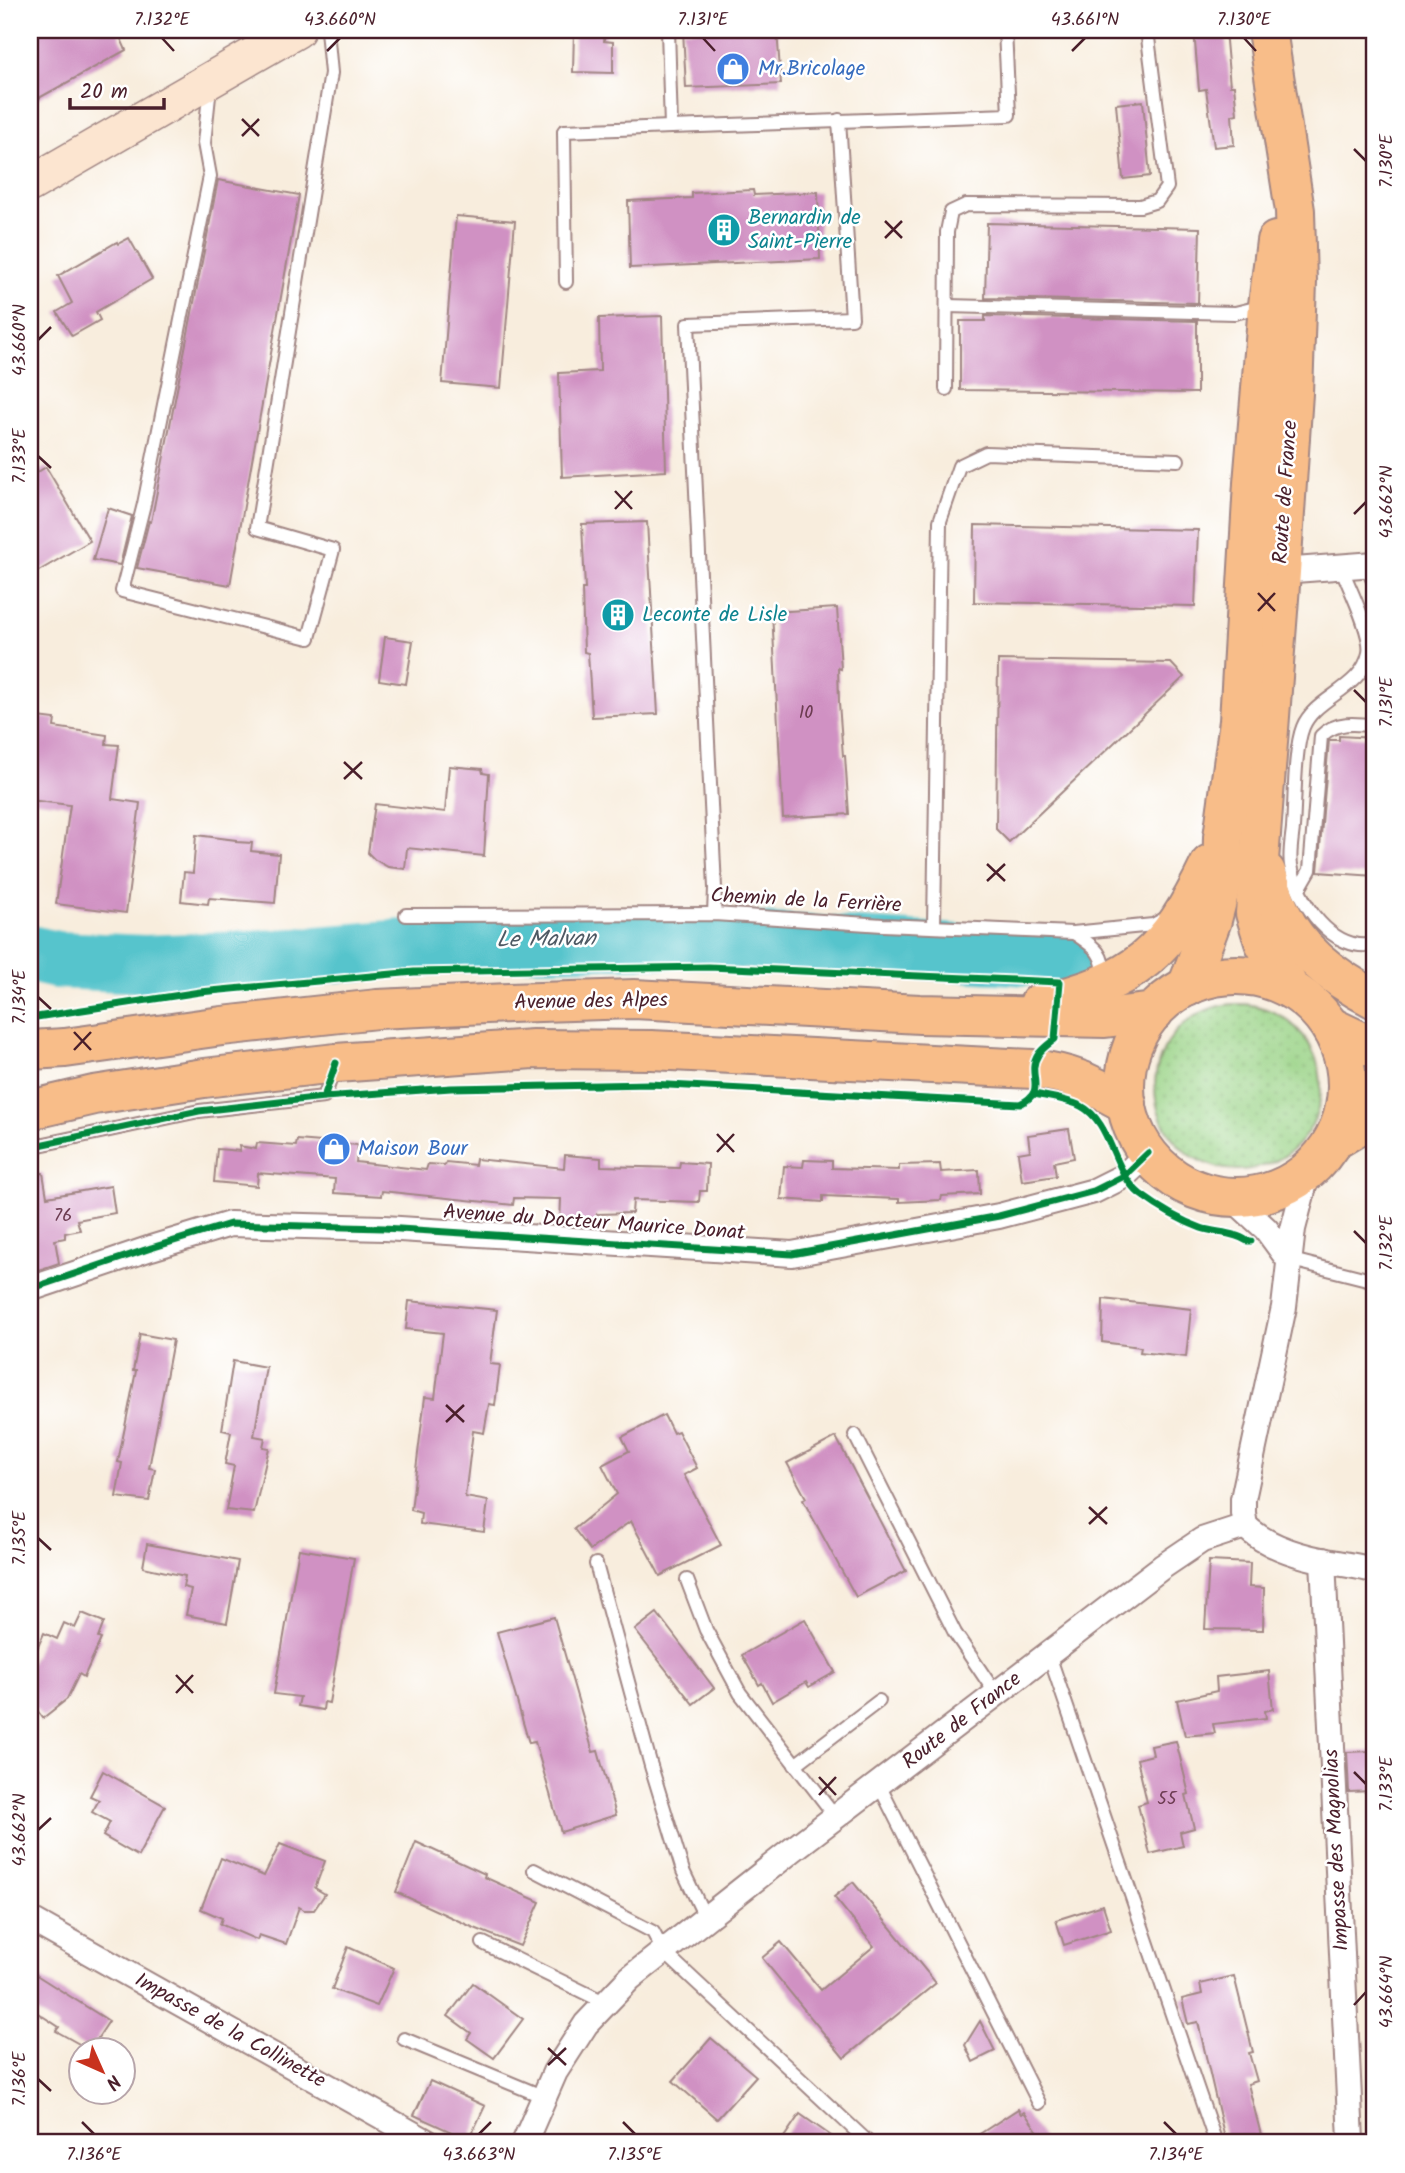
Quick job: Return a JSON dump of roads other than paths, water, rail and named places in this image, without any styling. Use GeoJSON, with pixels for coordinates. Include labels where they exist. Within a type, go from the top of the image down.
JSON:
{"type":"FeatureCollection","features":[{"type":"Feature","properties":{"kind":"main road"},"geometry":{"type":"LineString","coordinates":[[30,184],[297,30]]}},
{"type":"Feature","properties":{"kind":"main road","name":"Route de France"},"geometry":{"type":"LineString","coordinates":[[1267,30],[1295,211],[1283,294],[1264,572],[1255,913],[1264,942],[1290,989]]}},
{"type":"Feature","properties":{"kind":"main road","name":"Route de France"},"geometry":{"type":"LineString","coordinates":[[1187,986],[1202,950],[1222,882],[1223,836],[1264,572]]}},
{"type":"Feature","properties":{"kind":"main road"},"geometry":{"type":"LineString","coordinates":[[989,1015],[1080,995],[1124,975],[1149,958],[1182,918],[1195,897],[1223,836]]}},
{"type":"Feature","properties":{"kind":"main road"},"geometry":{"type":"LineString","coordinates":[[1258,854],[1282,915],[1304,947],[1352,987],[1375,999]]}},
{"type":"Feature","properties":{"kind":"main road"},"geometry":{"type":"LineString","coordinates":[[1228,975],[1250,976],[1271,980],[1290,989],[1313,1006],[1331,1027],[1340,1045],[1345,1064],[1346,1104],[1332,1141],[1322,1157],[1308,1171],[1285,1186],[1259,1195],[1213,1195],[1180,1182],[1148,1153],[1131,1123],[1125,1084],[1130,1055],[1142,1028],[1169,998],[1187,986],[1207,979],[1228,975]]}},
{"type":"Feature","properties":{"kind":"main road","name":"Avenue des Alpes"},"geometry":{"type":"LineString","coordinates":[[42,1046],[351,1012],[634,999],[920,1014],[1105,1018],[1154,1012]]}},
{"type":"Feature","properties":{"kind":"main road"},"geometry":{"type":"LineString","coordinates":[[1331,1027],[1375,1048]]}},
{"type":"Feature","properties":{"kind":"main road"},"geometry":{"type":"LineString","coordinates":[[30,1110],[94,1095],[204,1078],[336,1063],[546,1049],[651,1050],[974,1065],[1059,1073],[1085,1080],[1127,1104]]}},
{"type":"Feature","properties":{"kind":"main road"},"geometry":{"type":"LineString","coordinates":[[1332,1141],[1375,1116]]}},
{"type":"Feature","properties":{"kind":"street"},"geometry":{"type":"LineString","coordinates":[[1264,572],[1341,567],[1372,571]]}},
{"type":"Feature","properties":{"kind":"street","name":"Avenue du Docteur Maurice Donat"},"geometry":{"type":"LineString","coordinates":[[30,1289],[230,1224],[425,1230],[792,1254],[999,1216],[1094,1191],[1124,1176],[1148,1153]]}},
{"type":"Feature","properties":{"kind":"street"},"geometry":{"type":"LineString","coordinates":[[1308,1171],[1298,1205],[1288,1259],[1284,1307],[1243,1499],[1245,1526],[1256,1537],[1285,1549],[1375,1572]]}},
{"type":"Feature","properties":{"kind":"street"},"geometry":{"type":"LineString","coordinates":[[1231,1197],[1266,1228],[1288,1259]]}},
{"type":"Feature","properties":{"kind":"street","name":"Route de France"},"geometry":{"type":"LineString","coordinates":[[524,2143],[555,2072],[586,2025],[630,1978],[705,1917],[1183,1551],[1202,1540],[1245,1526]]}},
{"type":"Feature","properties":{"kind":"street","name":"Impasse des Magnolias"},"geometry":{"type":"LineString","coordinates":[[1323,1560],[1351,2140]]}},
{"type":"Feature","properties":{"kind":"street","name":"Impasse de la Collinette"},"geometry":{"type":"LineString","coordinates":[[30,1919],[429,2143]]}},
{"type":"Feature","properties":{"kind":"lane"},"geometry":{"type":"LineString","coordinates":[[211,80],[204,143],[210,176],[144,504],[122,591],[309,638],[333,550],[257,528],[331,73],[327,30]]}},
{"type":"Feature","properties":{"kind":"lane"},"geometry":{"type":"LineString","coordinates":[[668,30],[671,127]]}},
{"type":"Feature","properties":{"kind":"lane"},"geometry":{"type":"LineString","coordinates":[[566,282],[564,131],[1009,115],[1005,30]]}},
{"type":"Feature","properties":{"kind":"lane"},"geometry":{"type":"LineString","coordinates":[[946,389],[947,232],[951,212],[966,205],[1140,206],[1157,201],[1167,187],[1147,30]]}},
{"type":"Feature","properties":{"kind":"lane"},"geometry":{"type":"LineString","coordinates":[[714,914],[715,888],[688,324],[852,318],[839,120]]}},
{"type":"Feature","properties":{"kind":"lane"},"geometry":{"type":"LineString","coordinates":[[947,306],[1235,313],[1283,294]]}},
{"type":"Feature","properties":{"kind":"lane"},"geometry":{"type":"LineString","coordinates":[[934,927],[940,522],[959,467],[986,453],[1178,460]]}},
{"type":"Feature","properties":{"kind":"lane"},"geometry":{"type":"LineString","coordinates":[[1341,567],[1368,635],[1370,649],[1355,678],[1310,714],[1300,736],[1291,864],[1299,889],[1317,919],[1341,939],[1355,945],[1375,944]]}},
{"type":"Feature","properties":{"kind":"lane"},"geometry":{"type":"LineString","coordinates":[[1299,889],[1310,870],[1321,736],[1339,724],[1375,726]]}},
{"type":"Feature","properties":{"kind":"lane","name":"Chemin de la Ferrière"},"geometry":{"type":"LineString","coordinates":[[406,915],[714,914],[1073,933],[1153,925],[1195,897]]}},
{"type":"Feature","properties":{"kind":"lane"},"geometry":{"type":"LineString","coordinates":[[1073,933],[1098,952],[1103,960],[1103,979],[1099,987]]}},
{"type":"Feature","properties":{"kind":"lane"},"geometry":{"type":"LineString","coordinates":[[30,1147],[199,1111],[324,1097],[336,1063]]}},
{"type":"Feature","properties":{"kind":"lane"},"geometry":{"type":"LineString","coordinates":[[1288,1259],[1375,1281]]}},
{"type":"Feature","properties":{"kind":"lane"},"geometry":{"type":"LineString","coordinates":[[855,1435],[955,1633],[996,1694]]}},
{"type":"Feature","properties":{"kind":"lane"},"geometry":{"type":"LineString","coordinates":[[596,1564],[651,1766],[683,1871],[705,1917]]}},
{"type":"Feature","properties":{"kind":"lane"},"geometry":{"type":"LineString","coordinates":[[687,1580],[706,1630],[740,1693],[836,1817]]}},
{"type":"Feature","properties":{"kind":"lane"},"geometry":{"type":"LineString","coordinates":[[1049,1655],[1216,2143]]}},
{"type":"Feature","properties":{"kind":"lane"},"geometry":{"type":"LineString","coordinates":[[795,1765],[879,1701]]}},
{"type":"Feature","properties":{"kind":"lane"},"geometry":{"type":"LineString","coordinates":[[879,1785],[1039,2103]]}},
{"type":"Feature","properties":{"kind":"lane"},"geometry":{"type":"LineString","coordinates":[[534,1870],[653,1932],[663,1951],[869,2143]]}},
{"type":"Feature","properties":{"kind":"lane"},"geometry":{"type":"LineString","coordinates":[[483,1943],[607,2003]]}},
{"type":"Feature","properties":{"kind":"lane"},"geometry":{"type":"LineString","coordinates":[[404,2039],[544,2097]]}},
{"type":"Feature","properties":{"kind":"waterway","name":"Le Malvan"},"geometry":{"type":"LineString","coordinates":[[30,954],[57,960],[145,964],[281,958],[493,941],[727,939],[1063,959]]}},
{"type":"Feature","properties":{"kind":"place","name":"Mr.Bricolage"},"geometry":{"type":"Point","coordinates":[733,69]}},
{"type":"Feature","properties":{"kind":"place","name":"Bernardin de Saint-Pierre"},"geometry":{"type":"Point","coordinates":[724,230]}},
{"type":"Feature","properties":{"kind":"place","name":"Leconte de Lisle"},"geometry":{"type":"Point","coordinates":[618,615]}},
{"type":"Feature","properties":{"kind":"place","name":"Maison Bour"},"geometry":{"type":"Point","coordinates":[334,1149]}}]}
